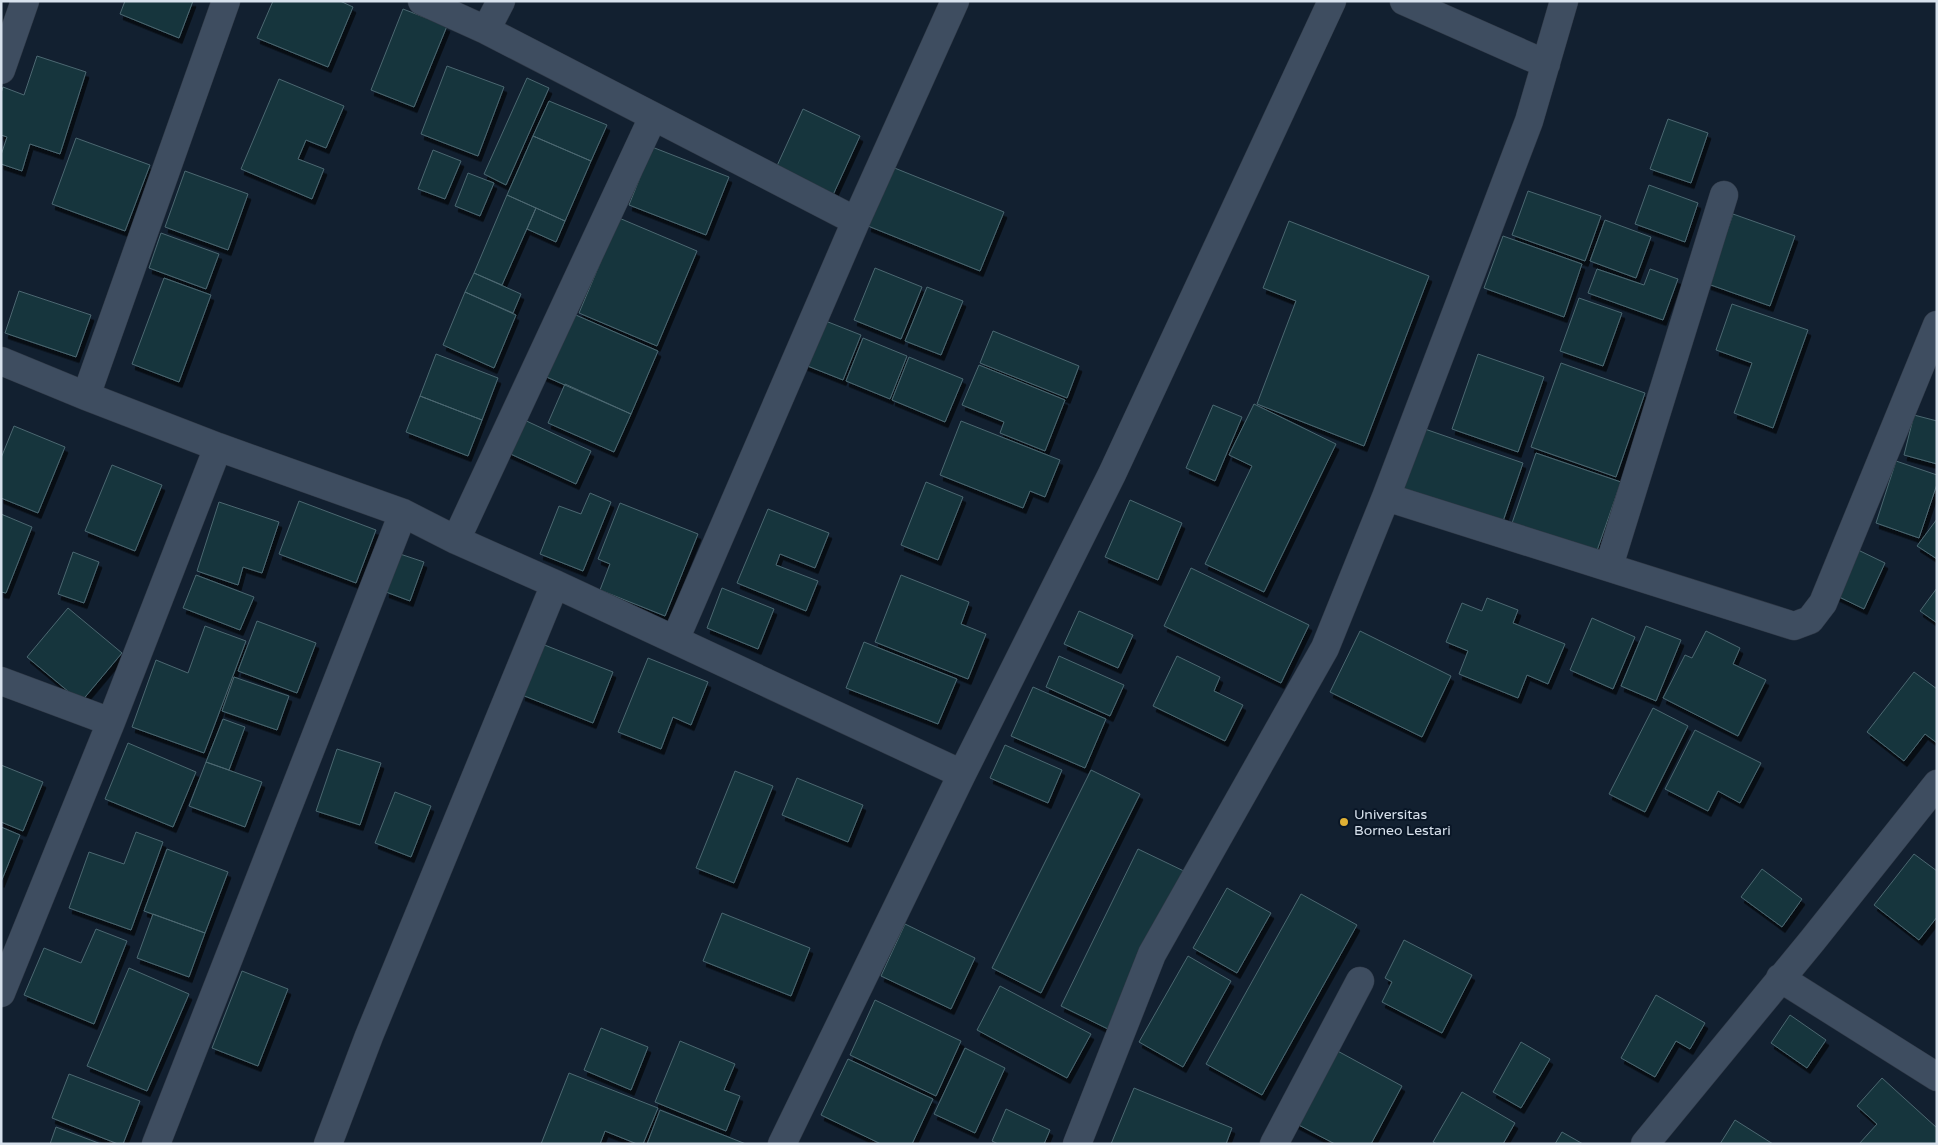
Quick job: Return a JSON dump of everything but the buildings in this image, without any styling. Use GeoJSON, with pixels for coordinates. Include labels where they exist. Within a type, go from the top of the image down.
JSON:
{"type":"FeatureCollection","features":[{"type":"Feature","properties":{"kind":"street"},"geometry":{"type":"LineString","coordinates":[[1,70],[25,1]]}},
{"type":"Feature","properties":{"kind":"street"},"geometry":{"type":"LineString","coordinates":[[86,396],[226,1]]}},
{"type":"Feature","properties":{"kind":"street"},"geometry":{"type":"LineString","coordinates":[[422,1],[486,30],[856,221]]}},
{"type":"Feature","properties":{"kind":"street"},"geometry":{"type":"LineString","coordinates":[[486,30],[501,1]]}},
{"type":"Feature","properties":{"kind":"street"},"geometry":{"type":"LineString","coordinates":[[675,640],[856,221],[954,1]]}},
{"type":"Feature","properties":{"kind":"street"},"geometry":{"type":"LineString","coordinates":[[782,1144],[962,774],[1112,474],[1332,1]]}},
{"type":"Feature","properties":{"kind":"street"},"geometry":{"type":"LineString","coordinates":[[1404,1],[1546,64]]}},
{"type":"Feature","properties":{"kind":"street"},"geometry":{"type":"LineString","coordinates":[[1077,1144],[1152,954],[1325,648],[1386,497],[1529,121],[1564,1]]}},
{"type":"Feature","properties":{"kind":"street"},"geometry":{"type":"LineString","coordinates":[[456,540],[654,116]]}},
{"type":"Feature","properties":{"kind":"street"},"geometry":{"type":"LineString","coordinates":[[1608,566],[1724,194]]}},
{"type":"Feature","properties":{"kind":"street"},"geometry":{"type":"LineString","coordinates":[[1386,497],[1794,626],[1810,620],[1823,603],[1937,325]]}},
{"type":"Feature","properties":{"kind":"street"},"geometry":{"type":"LineString","coordinates":[[1,361],[218,447],[403,513],[456,540],[555,584],[962,774]]}},
{"type":"Feature","properties":{"kind":"street"},"geometry":{"type":"LineString","coordinates":[[1,993],[111,722],[218,447]]}},
{"type":"Feature","properties":{"kind":"street"},"geometry":{"type":"LineString","coordinates":[[156,1144],[403,513]]}},
{"type":"Feature","properties":{"kind":"street"},"geometry":{"type":"LineString","coordinates":[[328,1144],[369,1036],[555,584]]}},
{"type":"Feature","properties":{"kind":"street"},"geometry":{"type":"LineString","coordinates":[[1,681],[111,722]]}},
{"type":"Feature","properties":{"kind":"street"},"geometry":{"type":"LineString","coordinates":[[1645,1144],[1937,784]]}},
{"type":"Feature","properties":{"kind":"street"},"geometry":{"type":"LineString","coordinates":[[1780,978],[1937,1077]]}},
{"type":"Feature","properties":{"kind":"street"},"geometry":{"type":"LineString","coordinates":[[1274,1144],[1360,981]]}},
{"type":"Feature","properties":{"kind":"place","name":"Universitas Borneo Lestari"},"geometry":{"type":"Point","coordinates":[1344,822]}}]}
